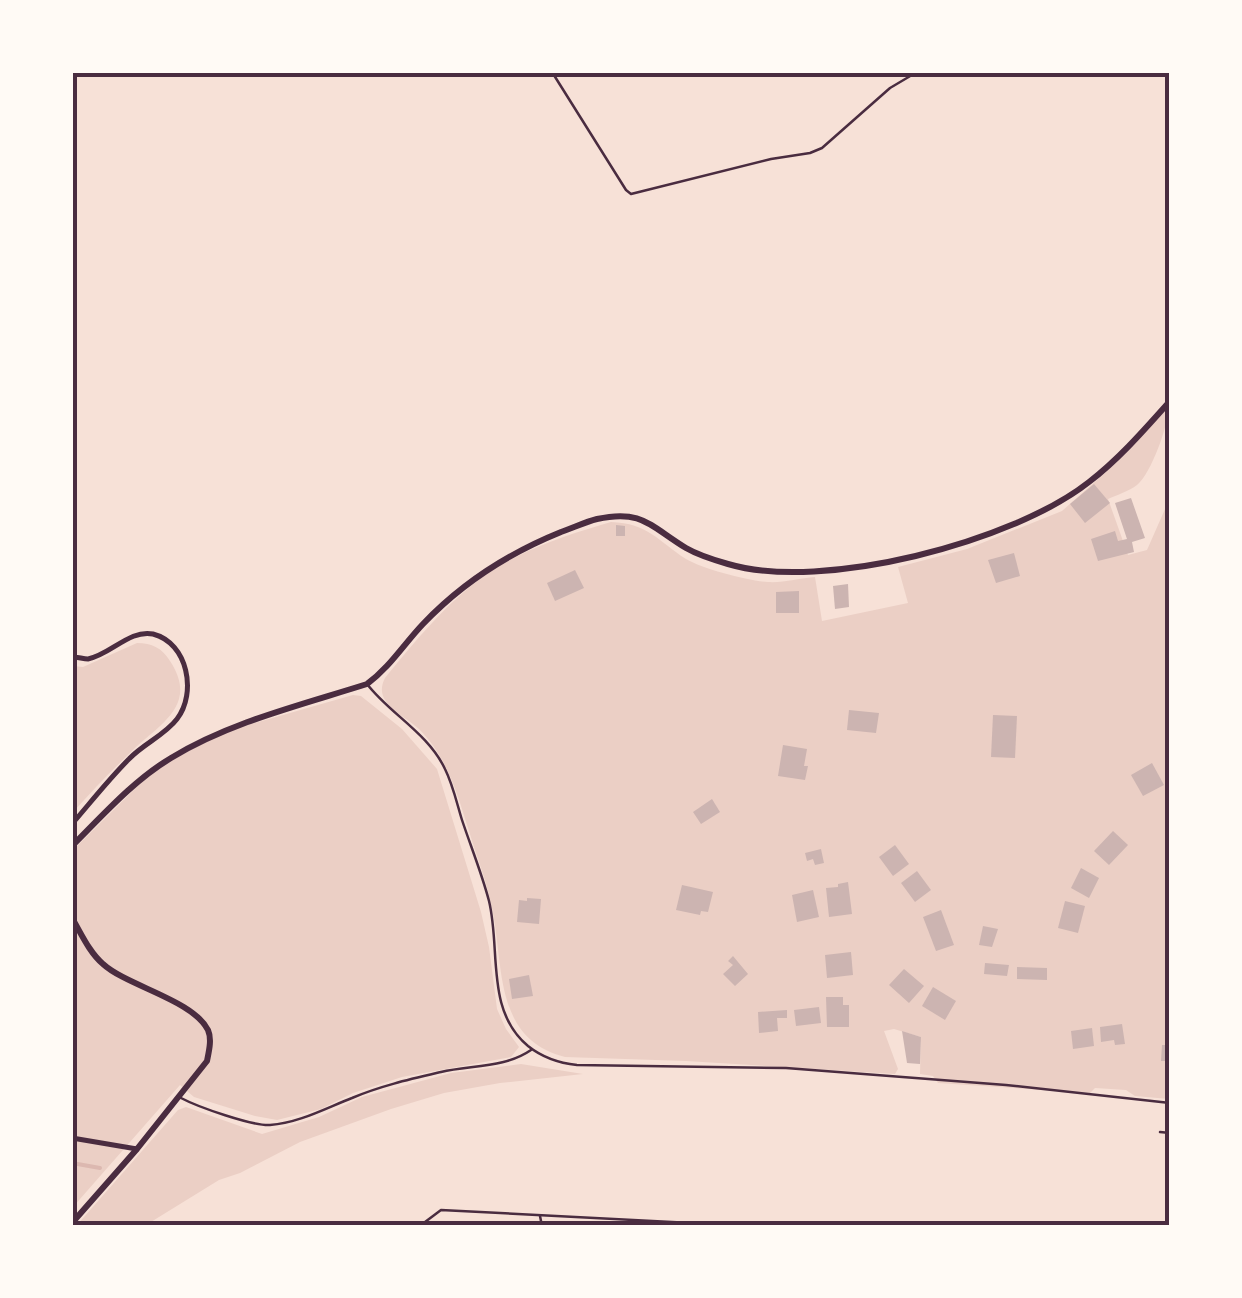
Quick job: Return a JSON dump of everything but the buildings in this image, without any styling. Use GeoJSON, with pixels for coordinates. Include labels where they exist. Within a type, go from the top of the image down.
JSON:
{"type":"FeatureCollection","features":[{"type":"Feature","properties":{"kind":"street"},"geometry":{"type":"LineString","coordinates":[[72,846],[139,781],[218,732],[367,684],[381,674],[423,624],[471,582],[524,547],[594,520],[621,516],[644,519],[690,550],[732,565],[796,573],[928,553],[1046,510],[1089,482],[1170,401]]}},
{"type":"Feature","properties":{"kind":"street"},"geometry":{"type":"LineString","coordinates":[[72,657],[88,659],[130,638],[157,635],[172,646],[184,664],[188,688],[184,707],[172,725],[130,757],[72,824]]}},
{"type":"Feature","properties":{"kind":"street"},"geometry":{"type":"LineString","coordinates":[[72,918],[103,964],[167,997],[196,1017],[208,1030],[210,1046],[207,1061],[179,1097],[72,1223]]}},
{"type":"Feature","properties":{"kind":"street"},"geometry":{"type":"LineString","coordinates":[[72,1138],[137,1149]]}},
{"type":"Feature","properties":{"kind":"lane"},"geometry":{"type":"LineString","coordinates":[[552,72],[631,194],[822,148],[890,88],[917,72]]}},
{"type":"Feature","properties":{"kind":"lane"},"geometry":{"type":"LineString","coordinates":[[367,684],[378,699],[424,739],[445,768],[490,903],[500,1006],[512,1029],[532,1049],[561,1064],[786,1068],[1006,1085],[1170,1103]]}},
{"type":"Feature","properties":{"kind":"lane"},"geometry":{"type":"LineString","coordinates":[[179,1097],[252,1122],[279,1124],[396,1083],[448,1070],[516,1061],[532,1049]]}},
{"type":"Feature","properties":{"kind":"lane"},"geometry":{"type":"LineString","coordinates":[[1160,1132],[1170,1133]]}},
{"type":"Feature","properties":{"kind":"lane"},"geometry":{"type":"LineString","coordinates":[[423,1226],[442,1210],[749,1226]]}},
{"type":"Feature","properties":{"kind":"lane"},"geometry":{"type":"LineString","coordinates":[[540,1215],[542,1226]]}},
{"type":"Feature","properties":{"kind":"shaded area"},"geometry":{"type":"Polygon","coordinates":[[[1169,405],[1148,471],[1134,487],[1108,499],[1128,555],[1147,550],[1169,500],[1169,1099],[1135,1096],[1126,1090],[1095,1088],[1090,1093],[938,1083],[933,1076],[920,1074],[921,1037],[894,1029],[884,1031],[898,1069],[895,1074],[565,1057],[541,1047],[524,1033],[506,995],[489,895],[450,776],[429,740],[391,707],[383,694],[385,678],[444,610],[478,581],[516,557],[611,522],[644,529],[686,559],[726,574],[768,582],[815,577],[822,621],[908,603],[898,567],[967,549],[1062,511],[1105,473],[1169,405]]]}},
{"type":"Feature","properties":{"kind":"shaded area"},"geometry":{"type":"Polygon","coordinates":[[[137,643],[156,647],[167,656],[178,676],[178,702],[164,722],[73,812],[73,666],[83,667],[137,643]]]}},
{"type":"Feature","properties":{"kind":"shaded area"},"geometry":{"type":"Polygon","coordinates":[[[361,696],[402,729],[437,769],[481,912],[497,1009],[519,1047],[511,1057],[402,1077],[353,1093],[321,1109],[277,1120],[194,1097],[180,1085],[73,1207],[73,850],[153,771],[223,732],[361,696]]]}},
{"type":"Feature","properties":{"kind":"shaded area"},"geometry":{"type":"Polygon","coordinates":[[[521,1064],[583,1074],[444,1093],[300,1142],[219,1180],[146,1225],[77,1225],[178,1110],[186,1107],[262,1134],[319,1117],[362,1097],[451,1073],[521,1064]]]}},
{"type":"Feature","properties":{"kind":"waterway"},"geometry":{"type":"LineString","coordinates":[[72,1163],[100,1168]]}}]}
